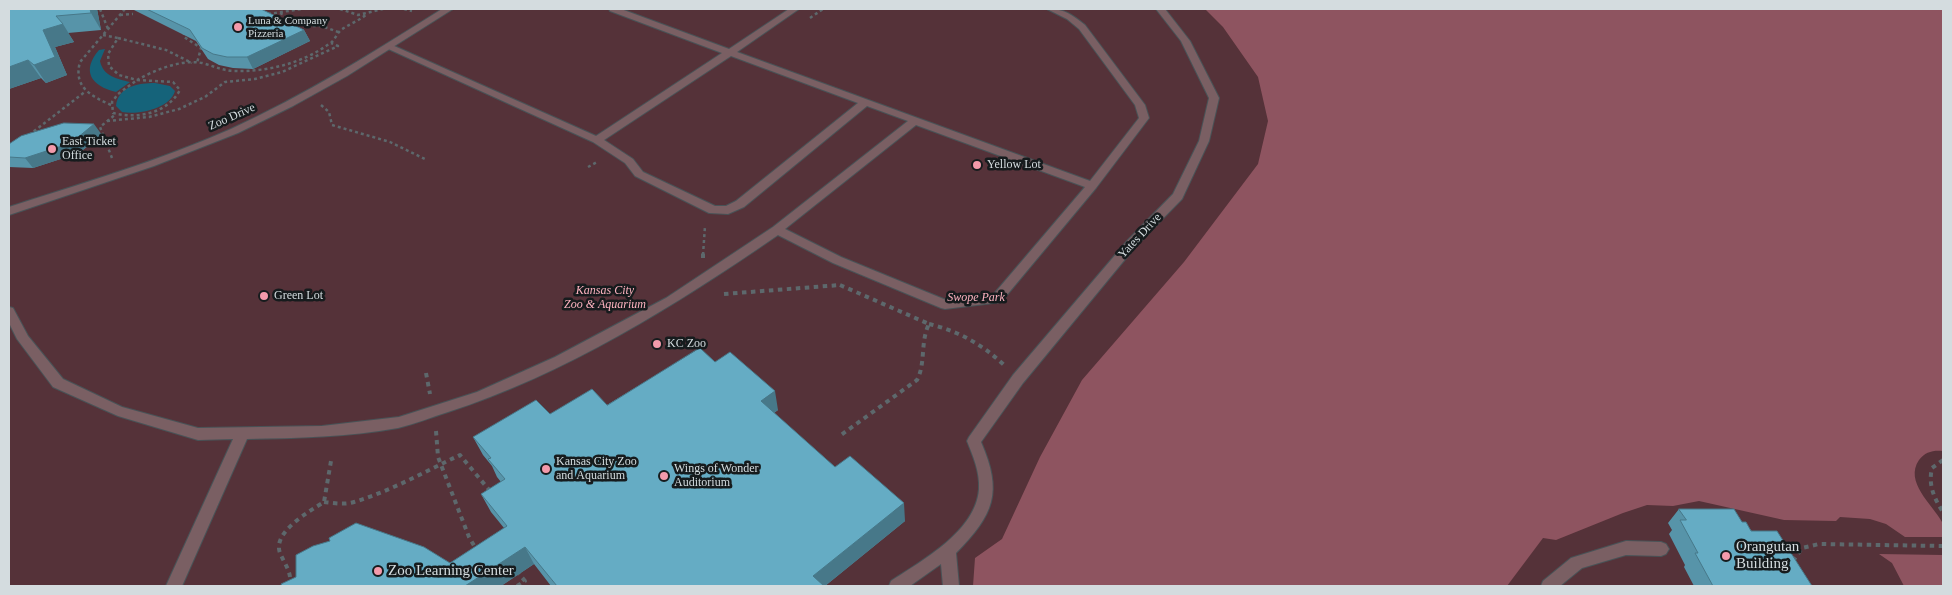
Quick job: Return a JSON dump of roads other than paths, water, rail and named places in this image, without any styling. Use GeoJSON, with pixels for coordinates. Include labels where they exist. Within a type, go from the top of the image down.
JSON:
{"type":"FeatureCollection","features":[{"type":"Feature","properties":{"kind":"street","name":"Zoo Drive"},"geometry":{"type":"LineString","coordinates":[[9,211],[171,155],[234,131],[303,96],[389,47],[448,9]]}},
{"type":"Feature","properties":{"kind":"street"},"geometry":{"type":"LineString","coordinates":[[613,9],[1092,186]]}},
{"type":"Feature","properties":{"kind":"street"},"geometry":{"type":"LineString","coordinates":[[596,140],[795,9]]}},
{"type":"Feature","properties":{"kind":"street"},"geometry":{"type":"LineString","coordinates":[[777,230],[837,260],[945,305],[997,299],[1092,186],[1144,118],[1140,105],[1082,27],[1070,17],[1052,9]]}},
{"type":"Feature","properties":{"kind":"street","name":"Yates Drive"},"geometry":{"type":"LineString","coordinates":[[948,551],[971,529],[980,514],[986,496],[986,480],[982,459],[974,441],[1018,379],[1132,243],[1178,196],[1204,141],[1214,98],[1185,41],[1162,9]]}},
{"type":"Feature","properties":{"kind":"street"},"geometry":{"type":"LineString","coordinates":[[389,47],[596,140],[629,161],[639,174],[713,210],[728,210],[740,204],[866,102]]}},
{"type":"Feature","properties":{"kind":"street"},"geometry":{"type":"LineString","coordinates":[[9,311],[23,339],[58,383],[118,411],[198,434],[322,432],[399,422],[482,396],[560,360],[670,301],[777,230],[916,120]]}},
{"type":"Feature","properties":{"kind":"street"},"geometry":{"type":"LineString","coordinates":[[174,586],[242,434]]}},
{"type":"Feature","properties":{"kind":"street"},"geometry":{"type":"LineString","coordinates":[[1549,586],[1577,563],[1626,548],[1661,549]]}},
{"type":"Feature","properties":{"kind":"street"},"geometry":{"type":"LineString","coordinates":[[898,586],[948,551]]}},
{"type":"Feature","properties":{"kind":"street"},"geometry":{"type":"LineString","coordinates":[[948,551],[951,586]]}},
{"type":"Feature","properties":{"kind":"water"},"geometry":{"type":"Polygon","coordinates":[[[105,49],[100,61],[104,70],[116,78],[130,82],[116,92],[100,86],[91,77],[90,71],[94,58],[99,50],[105,49]]]}},
{"type":"Feature","properties":{"kind":"water"},"geometry":{"type":"Polygon","coordinates":[[[155,83],[170,86],[175,91],[167,102],[153,109],[136,113],[122,112],[116,106],[121,94],[130,87],[155,83]]]}},
{"type":"Feature","properties":{"kind":"place","name":"Luna & Company Pizzeria"},"geometry":{"type":"Point","coordinates":[238,27]}},
{"type":"Feature","properties":{"kind":"place","name":"East Ticket Office"},"geometry":{"type":"Point","coordinates":[52,149]}},
{"type":"Feature","properties":{"kind":"place","name":"Yellow Lot"},"geometry":{"type":"Point","coordinates":[977,165]}},
{"type":"Feature","properties":{"kind":"place","name":"Green Lot"},"geometry":{"type":"Point","coordinates":[264,296]}},
{"type":"Feature","properties":{"kind":"place","name":"KC Zoo"},"geometry":{"type":"Point","coordinates":[657,344]}},
{"type":"Feature","properties":{"kind":"place","name":"Kansas City Zoo and Aquarium"},"geometry":{"type":"Point","coordinates":[546,469]}},
{"type":"Feature","properties":{"kind":"place","name":"Wings of Wonder Auditorium"},"geometry":{"type":"Point","coordinates":[664,476]}},
{"type":"Feature","properties":{"kind":"place","name":"Orangutan Building"},"geometry":{"type":"Point","coordinates":[1726,556]}},
{"type":"Feature","properties":{"kind":"place","name":"Zoo Learning Center"},"geometry":{"type":"Point","coordinates":[378,571]}},
{"type":"Feature","properties":{"kind":"park label","name":"Kansas City Zoo & Aquarium"},"geometry":{"type":"Point","coordinates":[605,298]}},
{"type":"Feature","properties":{"kind":"park label","name":"Swope Park"},"geometry":{"type":"Point","coordinates":[976,298]}}]}
